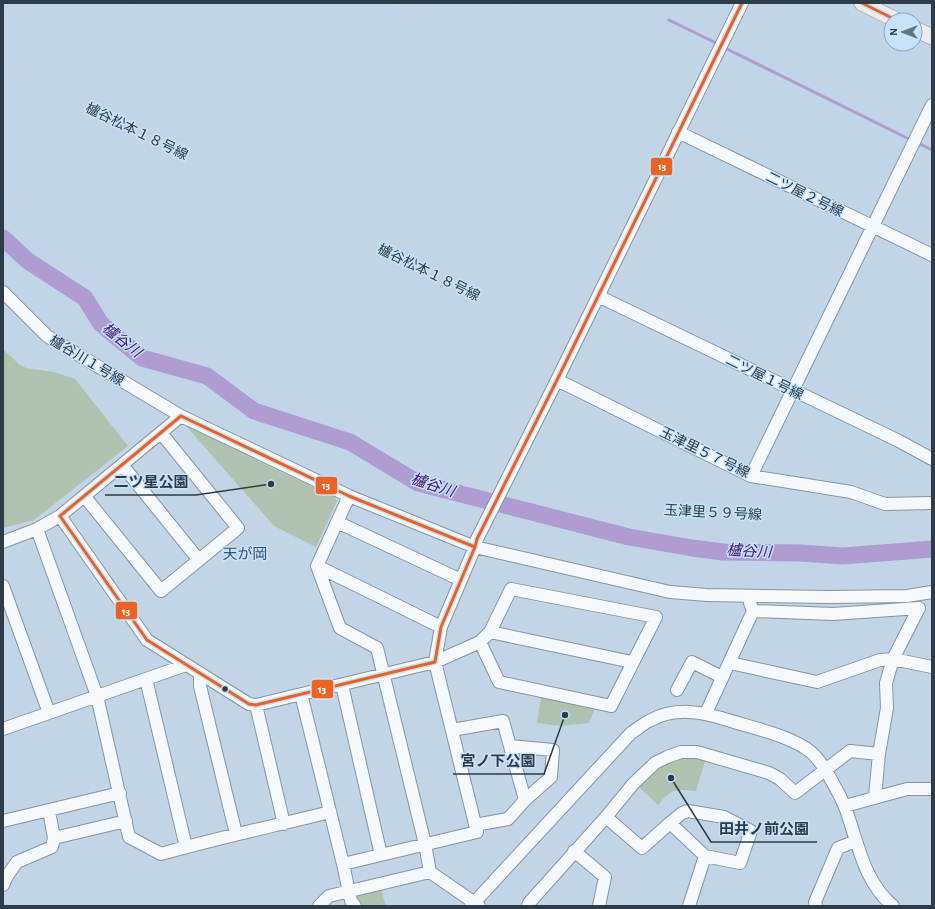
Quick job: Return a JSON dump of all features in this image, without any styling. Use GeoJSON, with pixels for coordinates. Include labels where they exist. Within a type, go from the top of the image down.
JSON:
{"type":"FeatureCollection","features":[{"type":"Feature","properties":{"kind":"main road"},"geometry":{"type":"LineString","coordinates":[[862,3],[883,14]]}},
{"type":"Feature","properties":{"kind":"main road"},"geometry":{"type":"LineString","coordinates":[[923,33],[932,38]]}},
{"type":"Feature","properties":{"kind":"street"},"geometry":{"type":"LineString","coordinates":[[476,829],[435,662],[441,627],[476,543],[742,3]]}},
{"type":"Feature","properties":{"kind":"street"},"geometry":{"type":"LineString","coordinates":[[751,476],[932,105]]}},
{"type":"Feature","properties":{"kind":"street","name":"二ツ屋２号線"},"geometry":{"type":"LineString","coordinates":[[678,132],[932,255]]}},
{"type":"Feature","properties":{"kind":"street","name":"櫨谷川１号線"},"geometry":{"type":"LineString","coordinates":[[3,292],[47,336],[181,416],[349,496],[476,543],[670,592],[747,596],[829,597],[907,596],[932,592]]}},
{"type":"Feature","properties":{"kind":"street","name":"二ツ屋１号線"},"geometry":{"type":"LineString","coordinates":[[598,296],[899,441],[932,459]]}},
{"type":"Feature","properties":{"kind":"street","name":"玉津里５７号線"},"geometry":{"type":"LineString","coordinates":[[557,380],[751,476],[851,492],[885,504],[932,503]]}},
{"type":"Feature","properties":{"kind":"street"},"geometry":{"type":"LineString","coordinates":[[3,542],[37,529],[60,516],[123,466],[181,416]]}},
{"type":"Feature","properties":{"kind":"street"},"geometry":{"type":"LineString","coordinates":[[85,497],[161,591],[238,528],[161,433]]}},
{"type":"Feature","properties":{"kind":"street"},"geometry":{"type":"LineString","coordinates":[[123,466],[198,560]]}},
{"type":"Feature","properties":{"kind":"street"},"geometry":{"type":"LineString","coordinates":[[349,496],[317,566],[340,628],[377,648],[425,844],[430,872],[475,905],[631,733],[648,721],[661,715],[681,711],[706,713],[771,733],[796,743],[812,753],[826,770],[844,806],[863,863],[883,897],[893,906]]}},
{"type":"Feature","properties":{"kind":"street"},"geometry":{"type":"LineString","coordinates":[[60,516],[147,640],[249,704],[256,705],[435,662],[480,642],[490,632],[512,589],[656,617],[611,706],[499,682],[480,642]]}},
{"type":"Feature","properties":{"kind":"street"},"geometry":{"type":"LineString","coordinates":[[337,522],[461,580]]}},
{"type":"Feature","properties":{"kind":"street"},"geometry":{"type":"LineString","coordinates":[[37,529],[97,696],[129,837],[161,854],[236,834],[284,824],[330,812]]}},
{"type":"Feature","properties":{"kind":"street"},"geometry":{"type":"LineString","coordinates":[[317,566],[441,627]]}},
{"type":"Feature","properties":{"kind":"street"},"geometry":{"type":"LineString","coordinates":[[3,586],[49,713]]}},
{"type":"Feature","properties":{"kind":"street"},"geometry":{"type":"LineString","coordinates":[[706,713],[753,611],[747,596]]}},
{"type":"Feature","properties":{"kind":"street"},"geometry":{"type":"LineString","coordinates":[[753,611],[832,614],[919,608],[894,659],[886,683],[887,708],[879,754],[875,798]]}},
{"type":"Feature","properties":{"kind":"street"},"geometry":{"type":"LineString","coordinates":[[490,632],[632,662]]}},
{"type":"Feature","properties":{"kind":"street"},"geometry":{"type":"LineString","coordinates":[[730,663],[817,682],[880,660],[894,659],[932,667]]}},
{"type":"Feature","properties":{"kind":"street"},"geometry":{"type":"LineString","coordinates":[[677,690],[692,662],[722,677]]}},
{"type":"Feature","properties":{"kind":"street"},"geometry":{"type":"LineString","coordinates":[[3,730],[186,665]]}},
{"type":"Feature","properties":{"kind":"street"},"geometry":{"type":"LineString","coordinates":[[200,674],[200,686],[236,834]]}},
{"type":"Feature","properties":{"kind":"street"},"geometry":{"type":"LineString","coordinates":[[146,679],[186,847]]}},
{"type":"Feature","properties":{"kind":"street"},"geometry":{"type":"LineString","coordinates":[[342,685],[381,854]]}},
{"type":"Feature","properties":{"kind":"street"},"geometry":{"type":"LineString","coordinates":[[302,694],[343,864],[348,892],[351,901],[355,906]]}},
{"type":"Feature","properties":{"kind":"street"},"geometry":{"type":"LineString","coordinates":[[256,705],[284,824]]}},
{"type":"Feature","properties":{"kind":"street"},"geometry":{"type":"LineString","coordinates":[[452,730],[503,722],[525,800]]}},
{"type":"Feature","properties":{"kind":"street"},"geometry":{"type":"LineString","coordinates":[[343,864],[425,844],[508,819],[525,800],[551,777],[553,750],[510,746]]}},
{"type":"Feature","properties":{"kind":"street"},"geometry":{"type":"LineString","coordinates":[[531,905],[574,851],[606,817],[633,784],[655,763],[681,752],[697,752],[769,773],[780,779],[795,793],[850,751],[879,754]]}},
{"type":"Feature","properties":{"kind":"street"},"geometry":{"type":"LineString","coordinates":[[844,806],[907,789],[932,789]]}},
{"type":"Feature","properties":{"kind":"street"},"geometry":{"type":"LineString","coordinates":[[3,821],[120,793]]}},
{"type":"Feature","properties":{"kind":"street"},"geometry":{"type":"LineString","coordinates":[[3,884],[17,862],[52,847],[54,838],[49,811]]}},
{"type":"Feature","properties":{"kind":"street"},"geometry":{"type":"LineString","coordinates":[[606,817],[642,848],[670,823],[682,813],[688,811],[724,817],[751,831],[740,863],[705,856],[670,823]]}},
{"type":"Feature","properties":{"kind":"street"},"geometry":{"type":"LineString","coordinates":[[54,838],[126,821]]}},
{"type":"Feature","properties":{"kind":"street"},"geometry":{"type":"LineString","coordinates":[[816,906],[815,902],[838,848],[856,841]]}},
{"type":"Feature","properties":{"kind":"street"},"geometry":{"type":"LineString","coordinates":[[574,851],[605,877],[598,906]]}},
{"type":"Feature","properties":{"kind":"street"},"geometry":{"type":"LineString","coordinates":[[689,906],[705,856]]}},
{"type":"Feature","properties":{"kind":"street"},"geometry":{"type":"LineString","coordinates":[[319,906],[329,896],[430,872]]}},
{"type":"Feature","properties":{"kind":"path"},"geometry":{"type":"LineString","coordinates":[[83,105],[132,3]]}},
{"type":"Feature","properties":{"kind":"path","name":"櫨谷松本１８号線"},"geometry":{"type":"LineString","coordinates":[[3,66],[486,299],[510,283],[596,111],[596,102],[492,50],[392,3]]}},
{"type":"Feature","properties":{"kind":"path"},"geometry":{"type":"LineString","coordinates":[[492,50],[515,3]]}},
{"type":"Feature","properties":{"kind":"path","name":"玉津里５９号線"},"geometry":{"type":"LineString","coordinates":[[3,185],[67,248],[97,273],[176,328],[261,376],[312,396],[333,400],[360,394],[636,507],[709,515],[879,514]]}},
{"type":"Feature","properties":{"kind":"path"},"geometry":{"type":"LineString","coordinates":[[132,619],[158,600],[161,591]]}},
{"type":"Feature","properties":{"kind":"path"},"geometry":{"type":"LineString","coordinates":[[656,617],[670,592]]}},
{"type":"Feature","properties":{"kind":"green space"},"geometry":{"type":"Polygon","coordinates":[[[3,349],[19,364],[26,368],[54,372],[75,379],[128,446],[34,520],[3,528],[3,349]]]}},
{"type":"Feature","properties":{"kind":"green space"},"geometry":{"type":"Polygon","coordinates":[[[186,426],[334,496],[337,501],[316,547],[274,526],[186,426]]]}},
{"type":"Feature","properties":{"kind":"green space"},"geometry":{"type":"Polygon","coordinates":[[[541,698],[595,708],[589,723],[560,726],[537,723],[541,698]]]}},
{"type":"Feature","properties":{"kind":"green space"},"geometry":{"type":"Polygon","coordinates":[[[675,757],[706,758],[696,791],[674,791],[667,795],[658,805],[637,785],[649,772],[675,757]]]}},
{"type":"Feature","properties":{"kind":"green space"},"geometry":{"type":"Polygon","coordinates":[[[381,889],[386,906],[361,906],[357,901],[357,895],[381,889]]]}},
{"type":"Feature","properties":{"kind":"waterway"},"geometry":{"type":"LineString","coordinates":[[669,20],[718,44]]}},
{"type":"Feature","properties":{"kind":"waterway"},"geometry":{"type":"LineString","coordinates":[[723,47],[911,140]]}},
{"type":"Feature","properties":{"kind":"waterway"},"geometry":{"type":"LineString","coordinates":[[916,142],[932,150]]}},
{"type":"Feature","properties":{"kind":"waterway","name":"櫨谷川"},"geometry":{"type":"LineString","coordinates":[[3,238],[28,261],[85,298],[101,324],[142,358],[207,376],[254,411],[350,442],[418,483],[629,537],[723,552],[801,553],[843,556],[932,549]]}},
{"type":"Feature","properties":{"kind":"transit line","name":"13"},"geometry":{"type":"LineString","coordinates":[[435,662],[441,627],[477,539],[557,380],[742,3]]}},
{"type":"Feature","properties":{"kind":"transit line","name":"13"},"geometry":{"type":"LineString","coordinates":[[862,3],[883,14]]}},
{"type":"Feature","properties":{"kind":"transit line","name":"13"},"geometry":{"type":"LineString","coordinates":[[181,416],[349,496],[475,547]]}},
{"type":"Feature","properties":{"kind":"transit line","name":"13"},"geometry":{"type":"LineString","coordinates":[[60,516],[181,416]]}},
{"type":"Feature","properties":{"kind":"transit line","name":"13"},"geometry":{"type":"LineString","coordinates":[[60,516],[147,640],[249,704],[256,705],[435,662]]}},
{"type":"Feature","properties":{"kind":"place","name":"二ツ星公園"},"geometry":{"type":"Point","coordinates":[271,484]}},
{"type":"Feature","properties":{"kind":"place","name":"宮ノ下公園"},"geometry":{"type":"Point","coordinates":[565,715]}},
{"type":"Feature","properties":{"kind":"place","name":"田井ノ前公園"},"geometry":{"type":"Point","coordinates":[671,778]}},
{"type":"Feature","properties":{"kind":"district","name":"天が岡"},"geometry":{"type":"Point","coordinates":[245,554]}}]}
